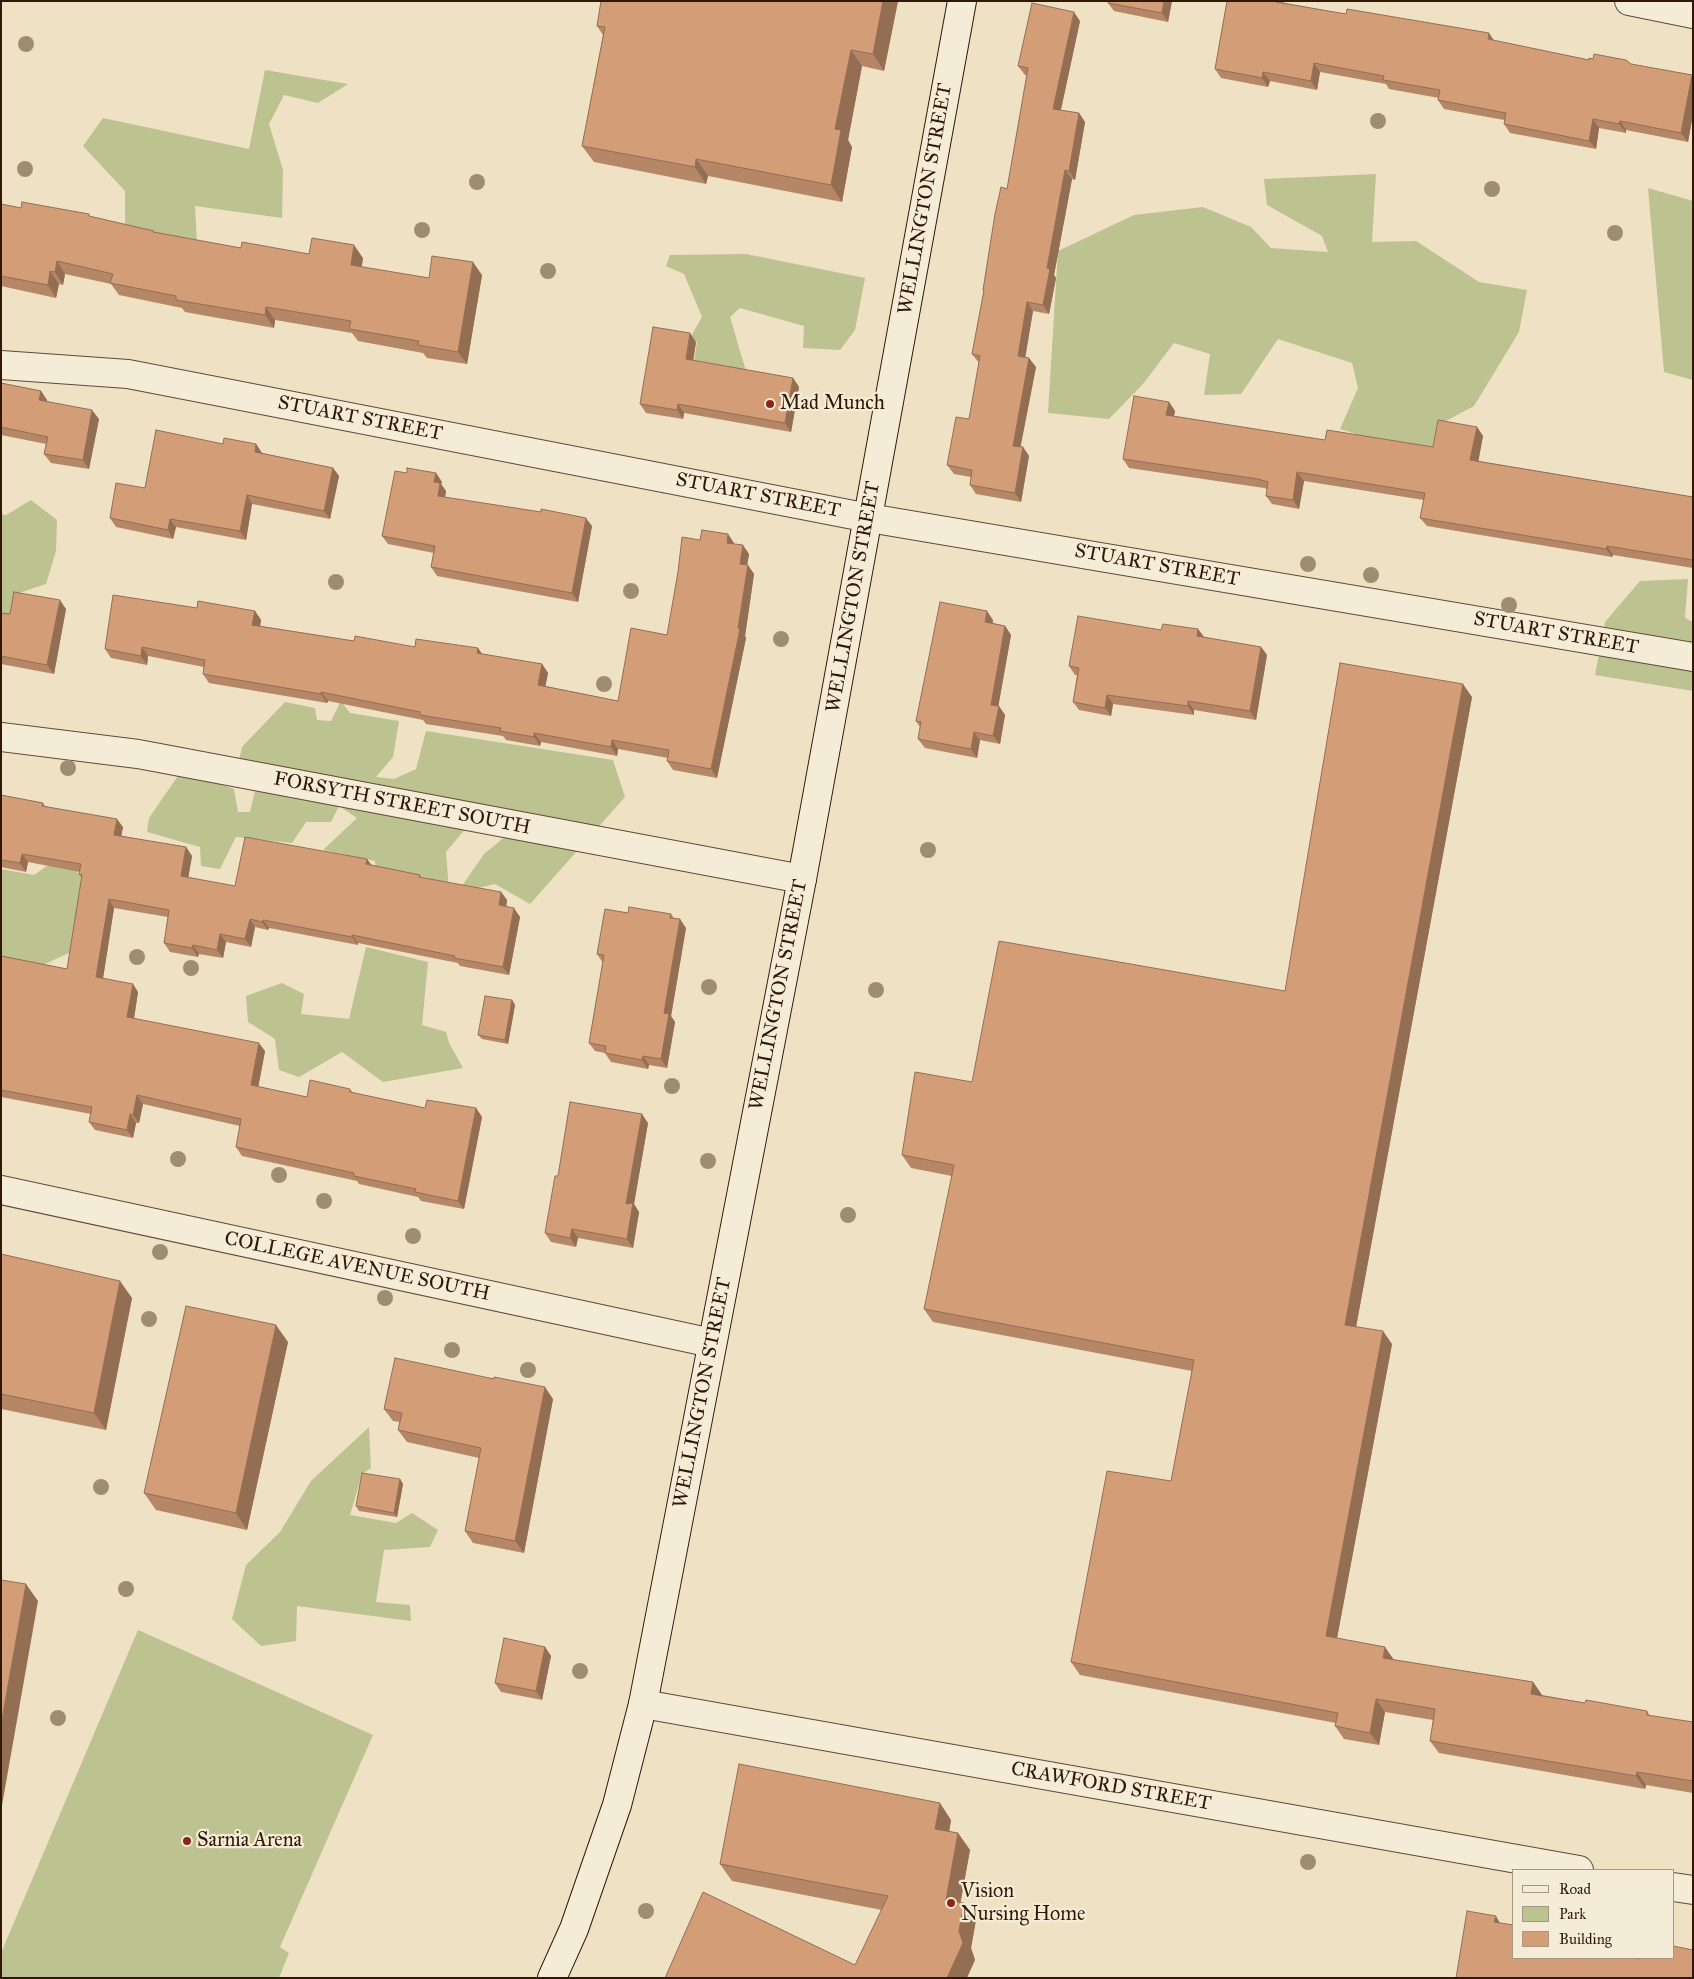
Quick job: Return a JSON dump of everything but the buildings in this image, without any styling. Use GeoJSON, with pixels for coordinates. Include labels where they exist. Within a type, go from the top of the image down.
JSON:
{"type":"FeatureCollection","features":[{"type":"Feature","properties":{"kind":"street","name":"WELLINGTON STREET"},"geometry":{"type":"LineString","coordinates":[[552,1978],[574,1929],[617,1805],[643,1704],[802,879],[962,1]]}},
{"type":"Feature","properties":{"kind":"street"},"geometry":{"type":"LineString","coordinates":[[1629,1],[1693,14]]}},
{"type":"Feature","properties":{"kind":"street","name":"STUART STREET"},"geometry":{"type":"LineString","coordinates":[[1,365],[128,374],[868,518],[1693,657]]}},
{"type":"Feature","properties":{"kind":"street","name":"FORSYTH STREET SOUTH"},"geometry":{"type":"LineString","coordinates":[[1,737],[138,754],[802,879]]}},
{"type":"Feature","properties":{"kind":"street","name":"COLLEGE AVENUE SOUTH"},"geometry":{"type":"LineString","coordinates":[[1,1190],[712,1343]]}},
{"type":"Feature","properties":{"kind":"street","name":"CRAWFORD STREET"},"geometry":{"type":"LineString","coordinates":[[643,1704],[1573,1869]]}},
{"type":"Feature","properties":{"kind":"street"},"geometry":{"type":"LineString","coordinates":[[1674,1887],[1693,1890]]}},
{"type":"Feature","properties":{"kind":"green space"},"geometry":{"type":"Polygon","coordinates":[[[265,70],[348,84],[318,103],[284,95],[269,124],[283,170],[282,218],[195,206],[197,244],[125,232],[125,191],[83,146],[103,118],[249,149],[265,70]]]}},
{"type":"Feature","properties":{"kind":"green space"},"geometry":{"type":"Polygon","coordinates":[[[1376,174],[1372,242],[1416,241],[1479,282],[1527,290],[1519,332],[1474,406],[1440,424],[1428,493],[1395,446],[1340,429],[1358,388],[1352,363],[1278,339],[1241,394],[1204,395],[1210,354],[1174,343],[1143,384],[1109,419],[1048,413],[1058,251],[1134,215],[1203,207],[1251,227],[1271,248],[1328,252],[1322,236],[1267,205],[1264,179],[1376,174]]]}},
{"type":"Feature","properties":{"kind":"green space"},"geometry":{"type":"Polygon","coordinates":[[[1648,188],[1693,201],[1693,380],[1664,372],[1648,188]]]}},
{"type":"Feature","properties":{"kind":"green space"},"geometry":{"type":"Polygon","coordinates":[[[746,254],[865,278],[855,330],[840,350],[803,348],[804,326],[740,308],[730,317],[746,371],[692,374],[697,342],[690,338],[702,317],[684,274],[666,266],[670,255],[746,254]]]}},
{"type":"Feature","properties":{"kind":"green space"},"geometry":{"type":"Polygon","coordinates":[[[31,500],[57,520],[56,551],[46,584],[19,593],[12,615],[1,613],[1,514],[6,515],[31,500]]]}},
{"type":"Feature","properties":{"kind":"green space"},"geometry":{"type":"Polygon","coordinates":[[[1688,579],[1685,618],[1693,622],[1693,691],[1595,675],[1605,622],[1640,581],[1688,579]]]}},
{"type":"Feature","properties":{"kind":"green space"},"geometry":{"type":"Polygon","coordinates":[[[341,701],[350,713],[399,721],[393,757],[376,777],[394,779],[416,769],[426,731],[613,760],[625,797],[530,904],[495,884],[457,893],[484,854],[512,831],[471,822],[446,852],[449,891],[432,886],[428,878],[411,874],[378,891],[375,861],[323,850],[357,818],[339,806],[331,822],[306,822],[292,843],[236,837],[220,869],[201,866],[200,847],[147,832],[149,818],[182,770],[234,789],[238,812],[250,812],[256,786],[238,765],[242,747],[285,702],[315,708],[317,720],[331,721],[341,701]]]}},
{"type":"Feature","properties":{"kind":"green space"},"geometry":{"type":"Polygon","coordinates":[[[64,854],[78,866],[77,873],[84,875],[73,951],[30,971],[1,960],[1,869],[34,875],[64,854]]]}},
{"type":"Feature","properties":{"kind":"green space"},"geometry":{"type":"Polygon","coordinates":[[[366,947],[428,962],[422,1025],[446,1032],[449,1043],[463,1068],[383,1082],[342,1052],[299,1077],[279,1070],[275,1039],[248,1022],[246,996],[282,983],[304,994],[301,1014],[349,1019],[366,947]]]}},
{"type":"Feature","properties":{"kind":"green space"},"geometry":{"type":"Polygon","coordinates":[[[369,1427],[371,1468],[362,1474],[350,1515],[396,1523],[412,1513],[438,1530],[430,1547],[384,1550],[376,1602],[410,1605],[411,1621],[297,1606],[296,1641],[261,1646],[232,1619],[246,1565],[280,1532],[311,1481],[369,1427]]]}},
{"type":"Feature","properties":{"kind":"green space","name":"Sarnia Arena"},"geometry":{"type":"Polygon","coordinates":[[[138,1630],[373,1735],[280,1947],[289,1953],[279,1978],[1,1978],[1,1953],[138,1630]]]}},
{"type":"Feature","properties":{"kind":"place","name":"Mad Munch"},"geometry":{"type":"Point","coordinates":[770,404]}},
{"type":"Feature","properties":{"kind":"place","name":"Sarnia Arena"},"geometry":{"type":"Point","coordinates":[187,1841]}},
{"type":"Feature","properties":{"kind":"place","name":"Vision Nursing Home"},"geometry":{"type":"Point","coordinates":[951,1903]}}]}
